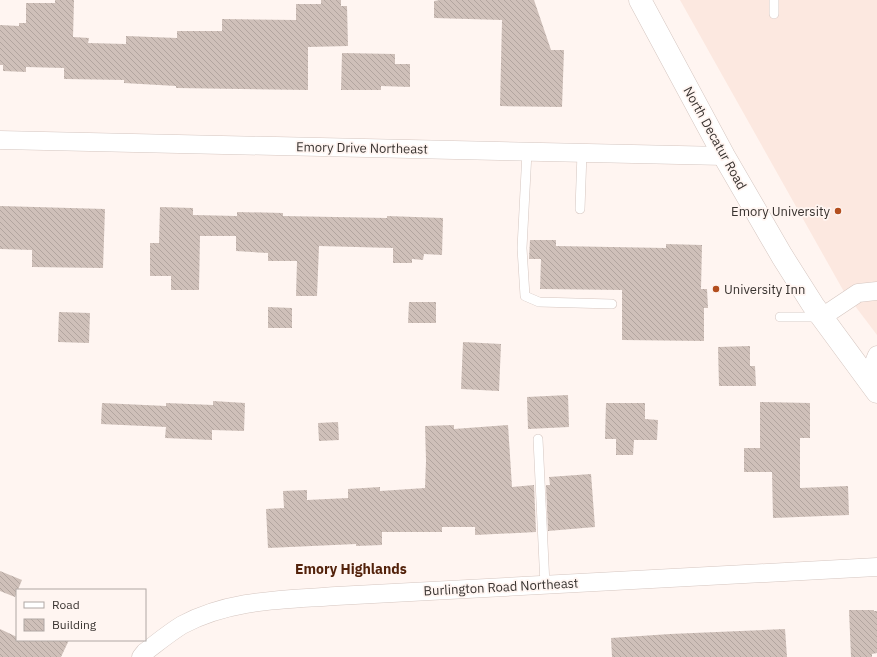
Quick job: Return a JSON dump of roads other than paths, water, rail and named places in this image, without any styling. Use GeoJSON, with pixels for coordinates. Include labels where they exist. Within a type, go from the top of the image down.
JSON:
{"type":"FeatureCollection","features":[{"type":"Feature","properties":{"kind":"main road","name":"North Decatur Road"},"geometry":{"type":"LineString","coordinates":[[640,0],[724,156],[782,256],[822,317],[876,391]]}},
{"type":"Feature","properties":{"kind":"street","name":"Emory Drive Northeast"},"geometry":{"type":"LineString","coordinates":[[0,140],[724,156]]}},
{"type":"Feature","properties":{"kind":"street"},"geometry":{"type":"LineString","coordinates":[[822,317],[858,293],[877,291]]}},
{"type":"Feature","properties":{"kind":"street"},"geometry":{"type":"LineString","coordinates":[[876,391],[873,365],[877,354]]}},
{"type":"Feature","properties":{"kind":"street","name":"Burlington Road Northeast"},"geometry":{"type":"LineString","coordinates":[[141,657],[151,647],[182,625],[216,611],[236,605],[336,596],[877,567]]}},
{"type":"Feature","properties":{"kind":"lane"},"geometry":{"type":"LineString","coordinates":[[774,0],[774,14]]}},
{"type":"Feature","properties":{"kind":"lane"},"geometry":{"type":"LineString","coordinates":[[527,152],[522,248],[525,296],[539,302],[612,304]]}},
{"type":"Feature","properties":{"kind":"lane"},"geometry":{"type":"LineString","coordinates":[[580,209],[582,153]]}},
{"type":"Feature","properties":{"kind":"lane"},"geometry":{"type":"LineString","coordinates":[[780,317],[822,317]]}},
{"type":"Feature","properties":{"kind":"lane"},"geometry":{"type":"LineString","coordinates":[[538,439],[545,585]]}},
{"type":"Feature","properties":{"kind":"place","name":"Emory University"},"geometry":{"type":"Point","coordinates":[838,211]}},
{"type":"Feature","properties":{"kind":"place","name":"University Inn"},"geometry":{"type":"Point","coordinates":[716,289]}},
{"type":"Feature","properties":{"kind":"district","name":"Emory Highlands"},"geometry":{"type":"Point","coordinates":[351,569]}}]}
